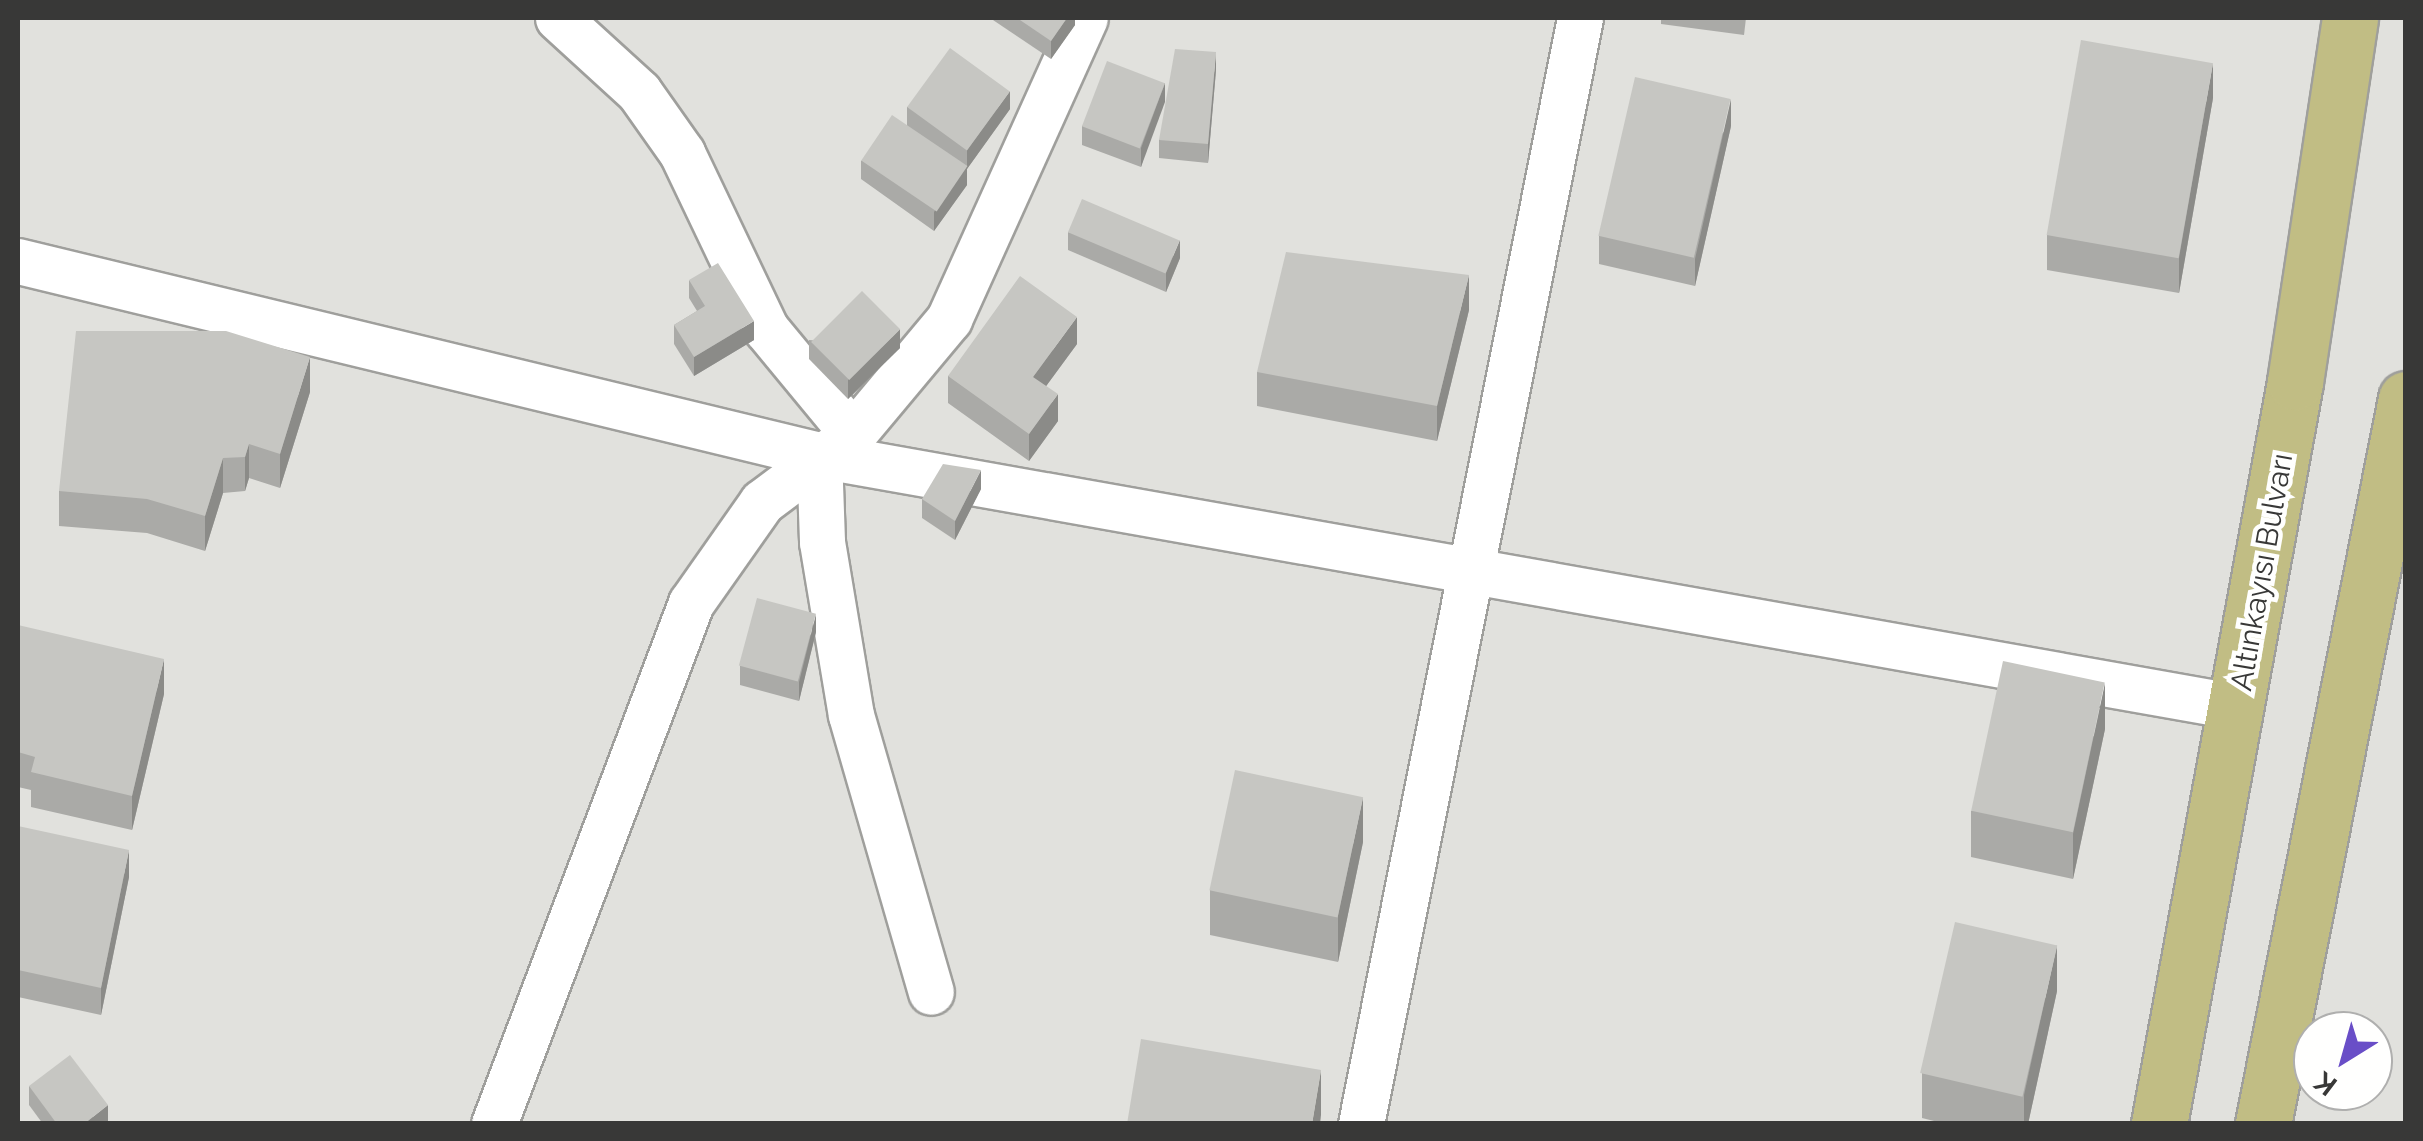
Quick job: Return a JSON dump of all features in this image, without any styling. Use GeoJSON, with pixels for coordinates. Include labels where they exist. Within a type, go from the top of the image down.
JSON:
{"type":"FeatureCollection","features":[{"type":"Feature","properties":{"kind":"main road","name":"Altınkayısı Bulvarı"},"geometry":{"type":"LineString","coordinates":[[2159,1124],[2218,824],[2350,18]]}},
{"type":"Feature","properties":{"kind":"main road"},"geometry":{"type":"LineString","coordinates":[[2264,1113],[2406,399]]}},
{"type":"Feature","properties":{"kind":"main road"},"geometry":{"type":"LineString","coordinates":[[2182,1124],[2220,914],[2218,824]]}},
{"type":"Feature","properties":{"kind":"street"},"geometry":{"type":"LineString","coordinates":[[558,18],[638,92],[682,153],[766,330],[836,444],[822,542],[851,716],[931,992]]}},
{"type":"Feature","properties":{"kind":"street"},"geometry":{"type":"LineString","coordinates":[[494,1124],[691,603],[762,502],[836,444],[949,319],[1085,18]]}},
{"type":"Feature","properties":{"kind":"street"},"geometry":{"type":"LineString","coordinates":[[1361,1124],[1478,565],[1580,18]]}},
{"type":"Feature","properties":{"kind":"street"},"geometry":{"type":"LineString","coordinates":[[18,261],[836,444],[2238,706]]}},
{"type":"Feature","properties":{"kind":"building"},"geometry":{"type":"Polygon","coordinates":[[[1017,18],[1067,18],[1051,41],[1017,18]]]}},
{"type":"Feature","properties":{"kind":"building"},"geometry":{"type":"Polygon","coordinates":[[[2081,40],[2213,63],[2179,258],[2047,235],[2081,40]]]}},
{"type":"Feature","properties":{"kind":"building"},"geometry":{"type":"Polygon","coordinates":[[[950,48],[1010,91],[967,151],[907,107],[950,48]]]}},
{"type":"Feature","properties":{"kind":"building"},"geometry":{"type":"Polygon","coordinates":[[[1175,49],[1216,52],[1208,144],[1159,140],[1175,49]]]}},
{"type":"Feature","properties":{"kind":"building"},"geometry":{"type":"Polygon","coordinates":[[[1107,61],[1165,83],[1140,149],[1082,126],[1107,61]]]}},
{"type":"Feature","properties":{"kind":"building"},"geometry":{"type":"Polygon","coordinates":[[[1635,77],[1730,99],[1694,258],[1598,236],[1635,77]]]}},
{"type":"Feature","properties":{"kind":"building"},"geometry":{"type":"Polygon","coordinates":[[[892,115],[967,166],[937,211],[861,161],[892,115]]]}},
{"type":"Feature","properties":{"kind":"building"},"geometry":{"type":"Polygon","coordinates":[[[1082,199],[1180,240],[1166,274],[1068,232],[1082,199]]]}},
{"type":"Feature","properties":{"kind":"building"},"geometry":{"type":"Polygon","coordinates":[[[1286,252],[1469,275],[1437,406],[1257,372],[1286,252]]]}},
{"type":"Feature","properties":{"kind":"building"},"geometry":{"type":"Polygon","coordinates":[[[718,263],[754,321],[694,357],[674,325],[705,306],[689,280],[718,263]]]}},
{"type":"Feature","properties":{"kind":"building"},"geometry":{"type":"Polygon","coordinates":[[[1020,276],[1077,317],[1033,377],[1058,394],[1029,434],[948,376],[1020,276]]]}},
{"type":"Feature","properties":{"kind":"building"},"geometry":{"type":"Polygon","coordinates":[[[862,291],[900,329],[849,380],[811,342],[862,291]]]}},
{"type":"Feature","properties":{"kind":"building"},"geometry":{"type":"Polygon","coordinates":[[[76,331],[226,331],[310,357],[280,454],[249,444],[245,457],[223,458],[205,516],[147,499],[59,491],[76,331]]]}},
{"type":"Feature","properties":{"kind":"building"},"geometry":{"type":"Polygon","coordinates":[[[943,464],[981,470],[955,521],[922,499],[943,464]]]}},
{"type":"Feature","properties":{"kind":"building"},"geometry":{"type":"Polygon","coordinates":[[[757,598],[816,614],[798,681],[739,666],[757,598]]]}},
{"type":"Feature","properties":{"kind":"building"},"geometry":{"type":"Polygon","coordinates":[[[18,625],[164,659],[132,796],[31,772],[35,757],[18,752],[18,625]]]}},
{"type":"Feature","properties":{"kind":"building"},"geometry":{"type":"Polygon","coordinates":[[[2003,661],[2105,683],[2073,832],[1971,811],[2003,661]]]}},
{"type":"Feature","properties":{"kind":"building"},"geometry":{"type":"Polygon","coordinates":[[[1235,770],[1363,797],[1338,918],[1209,890],[1235,770]]]}},
{"type":"Feature","properties":{"kind":"building"},"geometry":{"type":"Polygon","coordinates":[[[18,826],[129,850],[101,988],[18,970],[18,826]]]}},
{"type":"Feature","properties":{"kind":"building"},"geometry":{"type":"Polygon","coordinates":[[[1955,922],[2057,946],[2022,1097],[1920,1073],[1955,922]]]}},
{"type":"Feature","properties":{"kind":"building"},"geometry":{"type":"Polygon","coordinates":[[[1141,1039],[1321,1070],[1312,1124],[1127,1124],[1141,1039]]]}},
{"type":"Feature","properties":{"kind":"building"},"geometry":{"type":"Polygon","coordinates":[[[70,1055],[108,1105],[84,1124],[57,1124],[29,1086],[70,1055]]]}}]}
